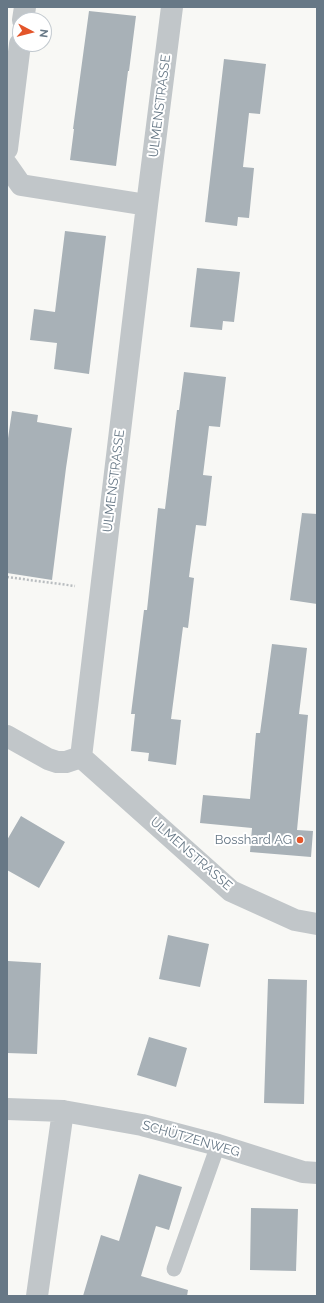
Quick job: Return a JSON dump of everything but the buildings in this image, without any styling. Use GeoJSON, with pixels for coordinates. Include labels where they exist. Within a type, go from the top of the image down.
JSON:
{"type":"FeatureCollection","features":[{"type":"Feature","properties":{"kind":"street","name":"ULMENSTRASSE"},"geometry":{"type":"LineString","coordinates":[[172,7],[146,205],[81,757],[231,891],[295,920],[317,924]]}},
{"type":"Feature","properties":{"kind":"street"},"geometry":{"type":"LineString","coordinates":[[7,149],[19,52]]}},
{"type":"Feature","properties":{"kind":"street"},"geometry":{"type":"LineString","coordinates":[[7,165],[21,185],[146,205]]}},
{"type":"Feature","properties":{"kind":"street"},"geometry":{"type":"LineString","coordinates":[[7,736],[48,759],[57,762],[66,762],[81,757]]}},
{"type":"Feature","properties":{"kind":"street","name":"SCHÜTZENWEG"},"geometry":{"type":"LineString","coordinates":[[7,1109],[62,1111],[142,1124],[218,1145],[303,1172],[317,1173]]}},
{"type":"Feature","properties":{"kind":"street"},"geometry":{"type":"LineString","coordinates":[[37,1296],[62,1111]]}},
{"type":"Feature","properties":{"kind":"lane"},"geometry":{"type":"LineString","coordinates":[[174,1269],[218,1145]]}},
{"type":"Feature","properties":{"kind":"path"},"geometry":{"type":"LineString","coordinates":[[7,577],[52,583]]}},
{"type":"Feature","properties":{"kind":"place","name":"Bosshard AG"},"geometry":{"type":"Point","coordinates":[300,840]}}]}
